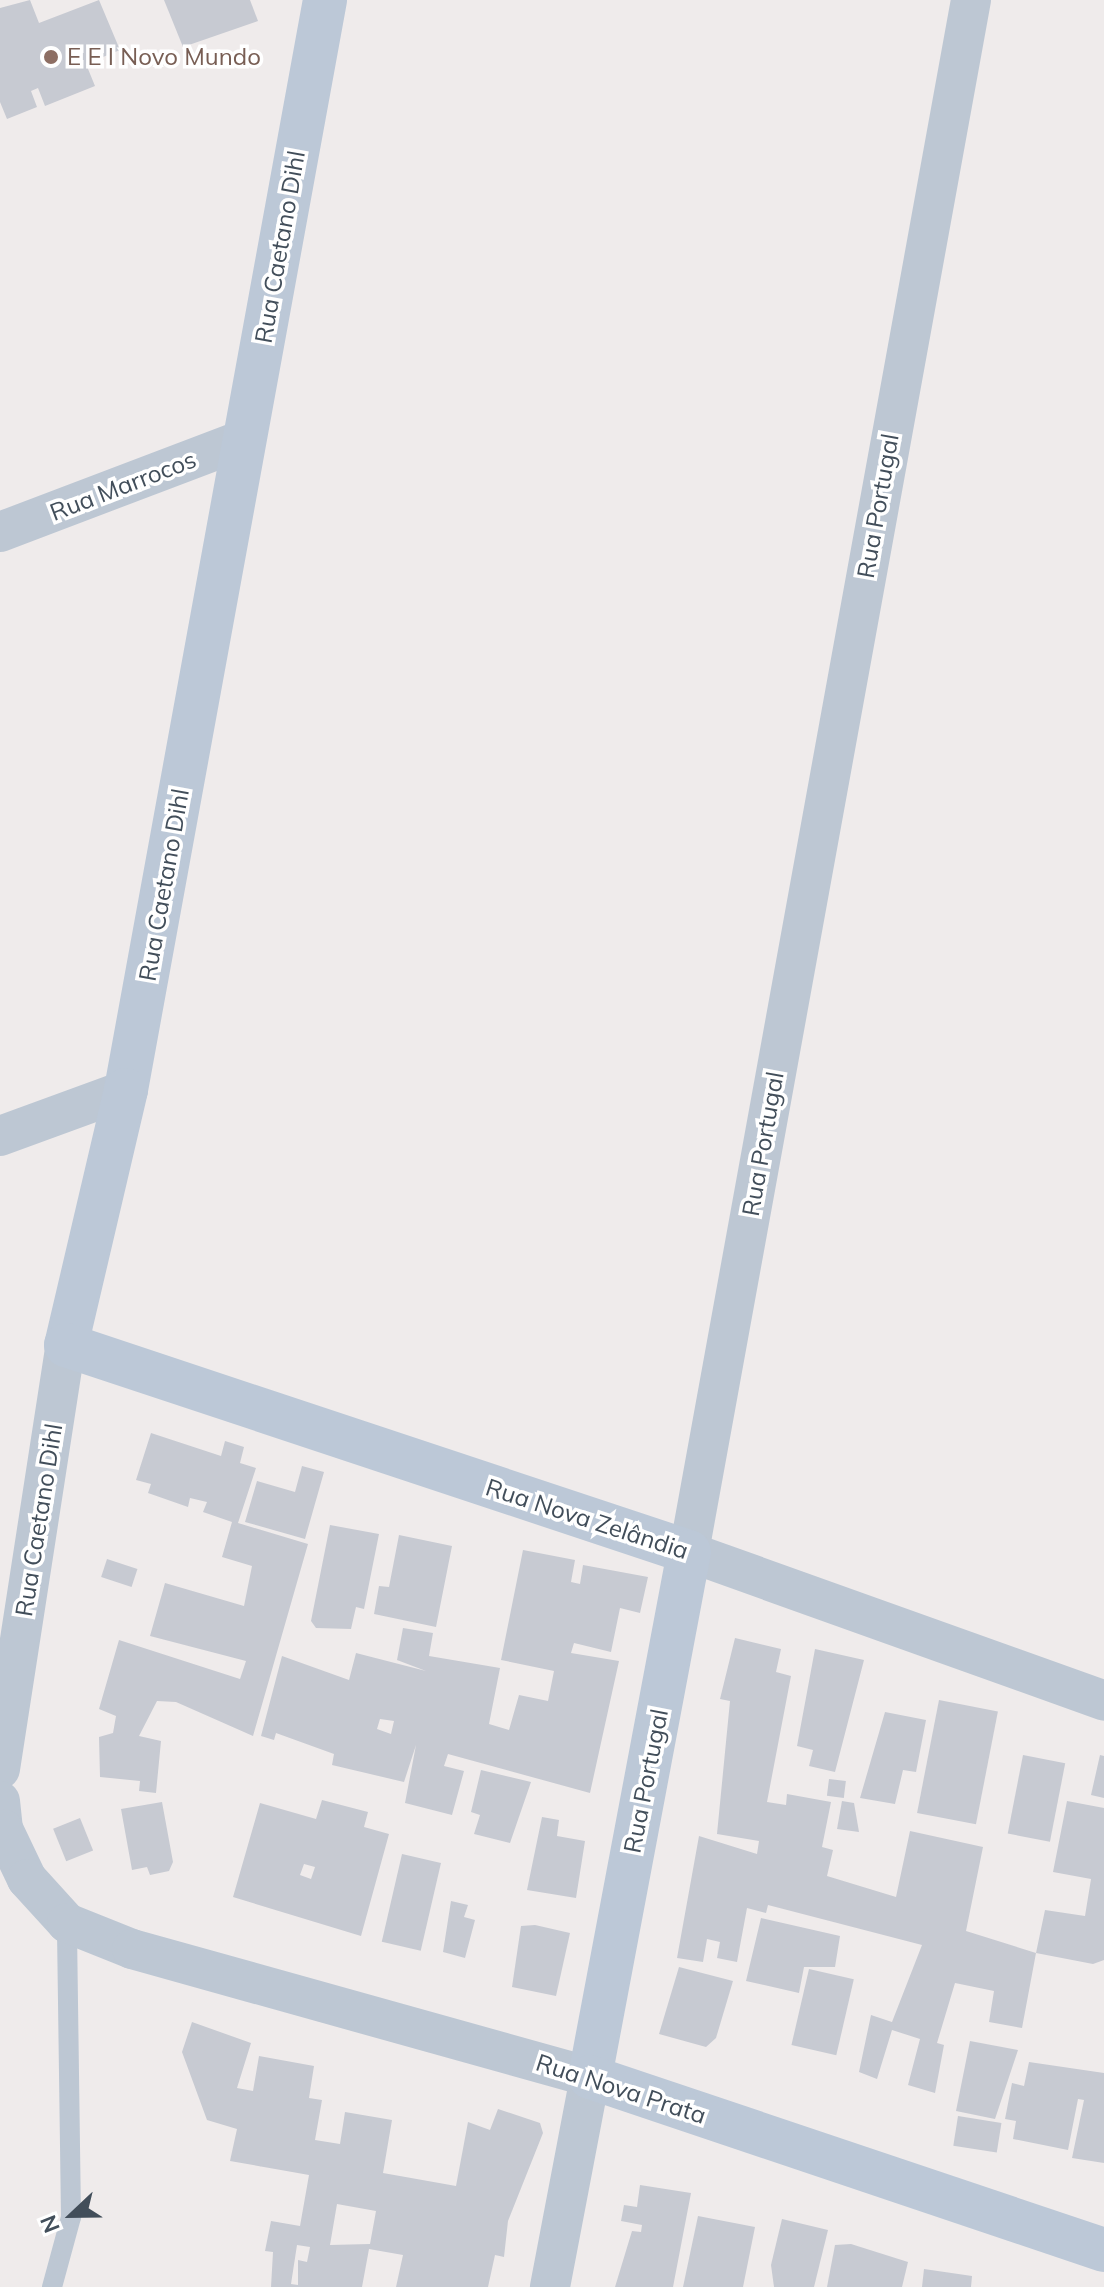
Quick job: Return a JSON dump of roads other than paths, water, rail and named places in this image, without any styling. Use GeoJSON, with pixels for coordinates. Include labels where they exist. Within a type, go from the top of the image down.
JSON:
{"type":"FeatureCollection","features":[{"type":"Feature","properties":{"kind":"street","name":"Rua Caetano Dihl"},"geometry":{"type":"LineString","coordinates":[[0,1769],[66,1345],[126,1090],[325,0]]}},
{"type":"Feature","properties":{"kind":"street","name":"Rua Portugal"},"geometry":{"type":"LineString","coordinates":[[550,2287],[689,1552],[971,0]]}},
{"type":"Feature","properties":{"kind":"street","name":"Rua Marrocos"},"geometry":{"type":"LineString","coordinates":[[0,532],[245,439]]}},
{"type":"Feature","properties":{"kind":"street"},"geometry":{"type":"LineString","coordinates":[[0,1136],[126,1090]]}},
{"type":"Feature","properties":{"kind":"street","name":"Rua Nova Zelândia"},"geometry":{"type":"LineString","coordinates":[[66,1345],[689,1552],[1104,1701]]}},
{"type":"Feature","properties":{"kind":"street"},"geometry":{"type":"LineString","coordinates":[[0,1801],[3,1829],[27,1879],[67,1923]]}},
{"type":"Feature","properties":{"kind":"street","name":"Rua Nova Prata"},"geometry":{"type":"LineString","coordinates":[[67,1923],[132,1949],[590,2077],[1104,2250]]}},
{"type":"Feature","properties":{"kind":"lane"},"geometry":{"type":"LineString","coordinates":[[52,2287],[71,2217],[67,1923]]}},
{"type":"Feature","properties":{"kind":"place","name":"E E I Novo Mundo"},"geometry":{"type":"Point","coordinates":[51,57]}}]}
